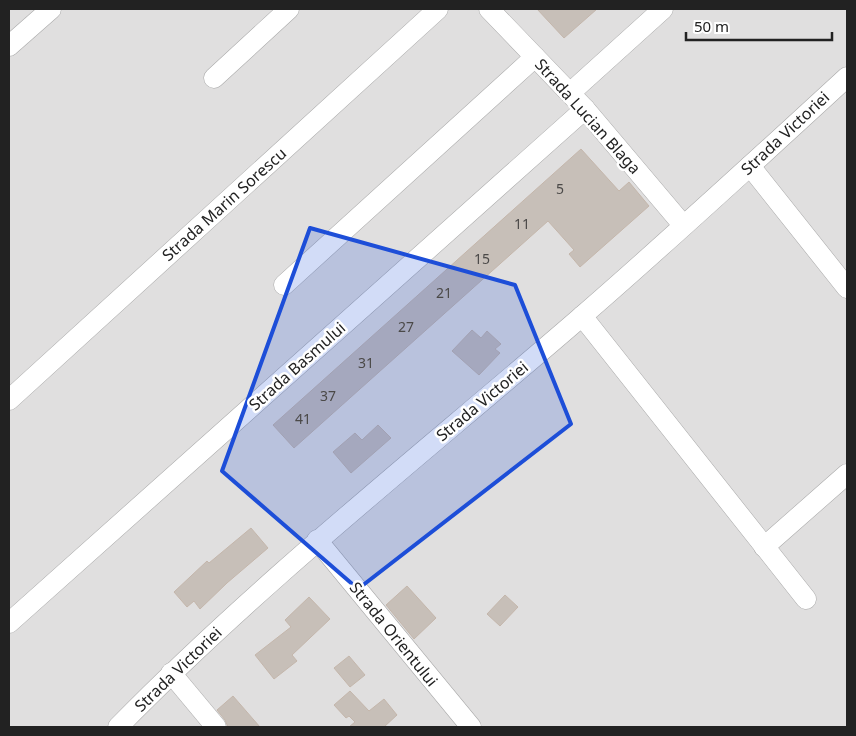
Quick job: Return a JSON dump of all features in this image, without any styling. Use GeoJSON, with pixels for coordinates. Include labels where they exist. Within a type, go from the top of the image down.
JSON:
{"type":"FeatureCollection","features":[{"type":"Feature","properties":{"kind":"street"},"geometry":{"type":"LineString","coordinates":[[9,46],[51,9]]}},
{"type":"Feature","properties":{"kind":"street"},"geometry":{"type":"LineString","coordinates":[[214,78],[290,9]]}},
{"type":"Feature","properties":{"kind":"street","name":"Strada Marin Sorescu"},"geometry":{"type":"LineString","coordinates":[[9,400],[438,9]]}},
{"type":"Feature","properties":{"kind":"street"},"geometry":{"type":"LineString","coordinates":[[570,93],[663,9]]}},
{"type":"Feature","properties":{"kind":"street","name":"Strada Lucian Blaga"},"geometry":{"type":"LineString","coordinates":[[495,11],[585,109],[683,225]]}},
{"type":"Feature","properties":{"kind":"street"},"geometry":{"type":"LineString","coordinates":[[284,285],[535,56]]}},
{"type":"Feature","properties":{"kind":"street","name":"Strada Victoriei"},"geometry":{"type":"LineString","coordinates":[[118,727],[171,673],[317,540],[582,316],[847,77]]}},
{"type":"Feature","properties":{"kind":"street","name":"Strada Basmului"},"geometry":{"type":"LineString","coordinates":[[9,623],[585,109]]}},
{"type":"Feature","properties":{"kind":"street"},"geometry":{"type":"LineString","coordinates":[[750,166],[847,288]]}},
{"type":"Feature","properties":{"kind":"street"},"geometry":{"type":"LineString","coordinates":[[582,316],[806,599]]}},
{"type":"Feature","properties":{"kind":"street"},"geometry":{"type":"LineString","coordinates":[[764,547],[847,474]]}},
{"type":"Feature","properties":{"kind":"street","name":"Strada Orientului"},"geometry":{"type":"LineString","coordinates":[[317,540],[471,727]]}},
{"type":"Feature","properties":{"kind":"street"},"geometry":{"type":"LineString","coordinates":[[171,673],[216,727]]}},
{"type":"Feature","properties":{"kind":"highlighted area"},"geometry":{"type":"Polygon","coordinates":[[[310,228],[515,285],[571,424],[358,589],[222,471],[310,228]]]}},
{"type":"Feature","properties":{"kind":"shaded area"},"geometry":{"type":"Polygon","coordinates":[[[9,9],[847,9],[847,727],[9,727],[9,9]]]}},
{"type":"Feature","properties":{"kind":"building"},"geometry":{"type":"Polygon","coordinates":[[[537,9],[597,9],[564,38],[537,9]]]}},
{"type":"Feature","properties":{"kind":"building"},"geometry":{"type":"Polygon","coordinates":[[[581,149],[619,191],[629,182],[649,206],[580,267],[569,254],[574,250],[548,221],[294,448],[273,425],[581,149]]]}},
{"type":"Feature","properties":{"kind":"building"},"geometry":{"type":"Polygon","coordinates":[[[472,330],[481,338],[487,331],[501,344],[495,349],[500,353],[479,375],[452,351],[472,330]]]}},
{"type":"Feature","properties":{"kind":"building"},"geometry":{"type":"Polygon","coordinates":[[[378,425],[391,438],[351,473],[333,452],[355,433],[362,440],[378,425]]]}},
{"type":"Feature","properties":{"kind":"building"},"geometry":{"type":"Polygon","coordinates":[[[251,528],[268,548],[200,609],[194,601],[187,607],[174,592],[207,561],[209,563],[251,528]]]}},
{"type":"Feature","properties":{"kind":"building"},"geometry":{"type":"Polygon","coordinates":[[[407,586],[436,618],[414,639],[386,605],[407,586]]]}},
{"type":"Feature","properties":{"kind":"building"},"geometry":{"type":"Polygon","coordinates":[[[505,595],[518,607],[500,626],[487,614],[505,595]]]}},
{"type":"Feature","properties":{"kind":"building"},"geometry":{"type":"Polygon","coordinates":[[[309,597],[330,619],[292,655],[297,661],[274,679],[255,655],[291,627],[285,620],[309,597]]]}},
{"type":"Feature","properties":{"kind":"building"},"geometry":{"type":"Polygon","coordinates":[[[349,656],[365,675],[350,687],[334,668],[349,656]]]}},
{"type":"Feature","properties":{"kind":"building"},"geometry":{"type":"Polygon","coordinates":[[[350,691],[369,711],[384,699],[397,715],[384,727],[349,727],[355,722],[349,716],[346,718],[334,705],[350,691]]]}},
{"type":"Feature","properties":{"kind":"building"},"geometry":{"type":"Polygon","coordinates":[[[233,696],[260,727],[228,727],[217,710],[233,696]]]}}]}
